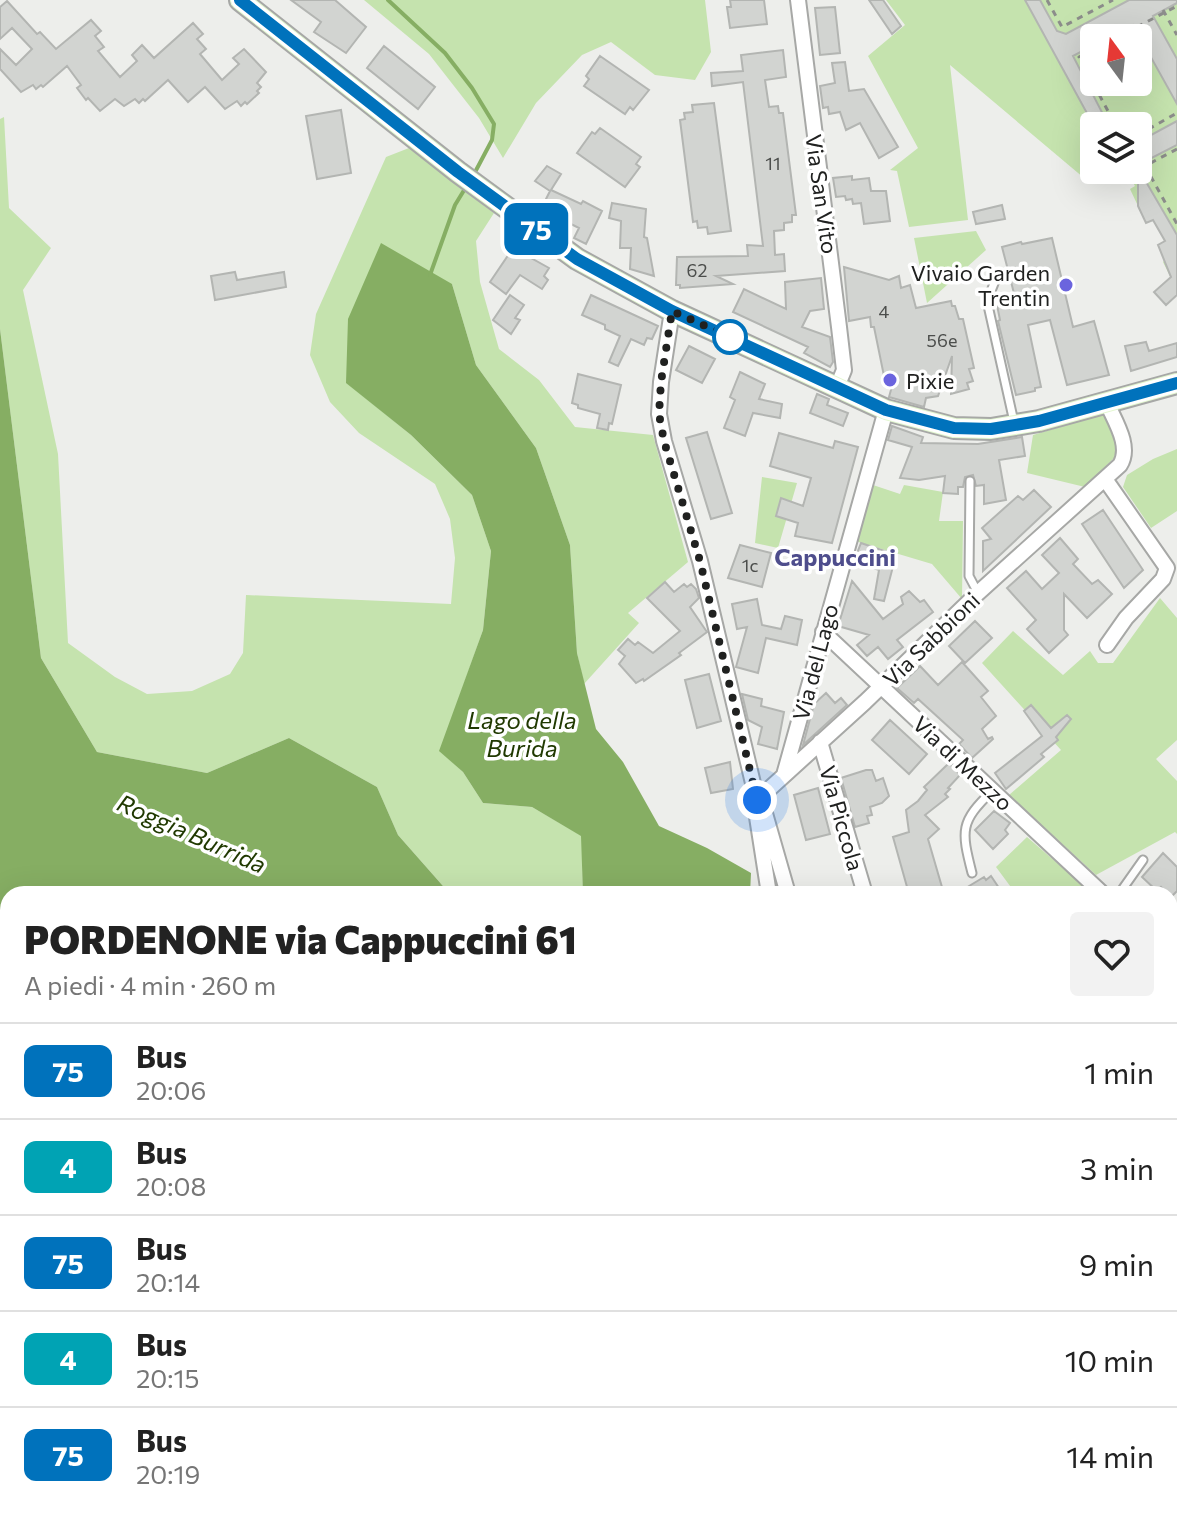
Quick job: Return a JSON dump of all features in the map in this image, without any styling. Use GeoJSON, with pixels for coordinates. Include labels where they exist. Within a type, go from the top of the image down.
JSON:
{"type":"FeatureCollection","features":[{"type":"Feature","properties":{"kind":"main road"},"geometry":{"type":"LineString","coordinates":[[240,0],[458,172],[577,259],[672,311],[886,410],[954,428],[991,429],[1014,426],[1177,383]]}},
{"type":"Feature","properties":{"kind":"street","name":"Via San Vito"},"geometry":{"type":"LineString","coordinates":[[798,0],[844,370],[837,387]]}},
{"type":"Feature","properties":{"kind":"street"},"geometry":{"type":"LineString","coordinates":[[672,311],[661,382],[661,427],[700,561],[757,800],[768,886]]}},
{"type":"Feature","properties":{"kind":"street","name":"Via Sabbioni"},"geometry":{"type":"LineString","coordinates":[[757,800],[1120,465],[1125,452],[1106,401]]}},
{"type":"Feature","properties":{"kind":"street","name":"Via del Lago"},"geometry":{"type":"LineString","coordinates":[[784,776],[886,410]]}},
{"type":"Feature","properties":{"kind":"street"},"geometry":{"type":"LineString","coordinates":[[1105,479],[1167,568],[1163,579],[1126,618],[1107,645]]}},
{"type":"Feature","properties":{"kind":"street","name":"Via di Mezzo"},"geometry":{"type":"LineString","coordinates":[[823,632],[1094,886]]}},
{"type":"Feature","properties":{"kind":"street","name":"Via Piccola"},"geometry":{"type":"LineString","coordinates":[[820,742],[863,886]]}},
{"type":"Feature","properties":{"kind":"street"},"geometry":{"type":"LineString","coordinates":[[757,800],[764,810],[786,886]]}},
{"type":"Feature","properties":{"kind":"lane"},"geometry":{"type":"LineString","coordinates":[[995,281],[987,301],[1014,426]]}},
{"type":"Feature","properties":{"kind":"lane"},"geometry":{"type":"LineString","coordinates":[[970,481],[969,576],[978,593]]}},
{"type":"Feature","properties":{"kind":"lane"},"geometry":{"type":"LineString","coordinates":[[972,873],[963,841],[964,823],[972,810],[992,791]]}},
{"type":"Feature","properties":{"kind":"lane"},"geometry":{"type":"LineString","coordinates":[[1125,886],[1143,860]]}},
{"type":"Feature","properties":{"kind":"path"},"geometry":{"type":"LineString","coordinates":[[1047,0],[1062,27],[1113,0]]}},
{"type":"Feature","properties":{"kind":"path"},"geometry":{"type":"LineString","coordinates":[[1142,24],[1177,6]]}},
{"type":"Feature","properties":{"kind":"path"},"geometry":{"type":"LineString","coordinates":[[1164,12],[1177,35]]}},
{"type":"Feature","properties":{"kind":"path"},"geometry":{"type":"LineString","coordinates":[[1152,127],[1177,113]]}},
{"type":"Feature","properties":{"kind":"path"},"geometry":{"type":"LineString","coordinates":[[1177,149],[1145,166],[1177,224]]}},
{"type":"Feature","properties":{"kind":"shaded area"},"geometry":{"type":"Polygon","coordinates":[[[364,0],[705,0],[711,52],[695,80],[655,75],[611,42],[582,55],[536,103],[503,158],[479,118],[429,54],[364,0]]]}},
{"type":"Feature","properties":{"kind":"shaded area"},"geometry":{"type":"Polygon","coordinates":[[[886,0],[1177,0],[1177,280],[1174,275],[1170,276],[1163,262],[1165,241],[1153,220],[1146,223],[1130,189],[1134,184],[1152,184],[1152,112],[1080,112],[1080,175],[950,65],[968,220],[909,227],[897,171],[890,170],[918,148],[868,56],[905,25],[886,0]]]}},
{"type":"Feature","properties":{"kind":"shaded area"},"geometry":{"type":"Polygon","coordinates":[[[4,117],[9,208],[51,248],[23,290],[58,454],[68,643],[115,677],[147,694],[192,691],[230,674],[243,653],[246,595],[451,604],[455,558],[450,519],[435,484],[359,433],[330,402],[310,355],[316,314],[386,157],[409,148],[494,213],[476,241],[480,282],[499,349],[539,380],[575,427],[653,435],[688,562],[628,613],[639,623],[584,684],[577,653],[570,545],[536,448],[476,365],[452,284],[346,382],[411,435],[472,495],[491,551],[483,630],[440,751],[463,772],[483,803],[532,807],[582,836],[583,886],[443,886],[398,835],[377,787],[289,738],[207,773],[97,752],[41,658],[0,329],[0,119],[4,117]]]}},
{"type":"Feature","properties":{"kind":"shaded area"},"geometry":{"type":"Polygon","coordinates":[[[976,231],[986,250],[927,303],[914,238],[976,231]]]}},
{"type":"Feature","properties":{"kind":"shaded area"},"geometry":{"type":"Polygon","coordinates":[[[1104,414],[1119,453],[1085,487],[1027,473],[1033,435],[1104,414]]]}},
{"type":"Feature","properties":{"kind":"shaded area"},"geometry":{"type":"Polygon","coordinates":[[[1177,449],[1177,511],[1151,528],[1123,487],[1127,475],[1177,449]]]}},
{"type":"Feature","properties":{"kind":"shaded area"},"geometry":{"type":"Polygon","coordinates":[[[762,477],[797,483],[778,548],[755,543],[762,477]]]}},
{"type":"Feature","properties":{"kind":"shaded area"},"geometry":{"type":"Polygon","coordinates":[[[870,484],[900,494],[904,485],[943,492],[939,521],[963,521],[962,599],[932,564],[855,541],[870,484]]]}},
{"type":"Feature","properties":{"kind":"shaded area"},"geometry":{"type":"Polygon","coordinates":[[[1160,598],[1177,618],[1177,740],[1156,759],[1177,781],[1177,834],[1175,832],[1096,875],[1009,795],[1061,750],[982,663],[1013,631],[1063,675],[1090,651],[1098,663],[1113,663],[1160,598]]]}},
{"type":"Feature","properties":{"kind":"shaded area"},"geometry":{"type":"Polygon","coordinates":[[[1027,837],[1084,886],[1010,886],[996,867],[1027,837]]]}},
{"type":"Feature","properties":{"kind":"water","name":"Lago della Burida"},"geometry":{"type":"Polygon","coordinates":[[[381,243],[452,284],[476,365],[536,448],[570,545],[577,653],[596,729],[623,762],[659,826],[751,873],[750,886],[583,886],[581,836],[532,807],[483,803],[463,772],[439,751],[483,630],[491,551],[472,495],[411,435],[346,383],[348,319],[381,243]]]}},
{"type":"Feature","properties":{"kind":"water","name":"Roggia Burrida"},"geometry":{"type":"Polygon","coordinates":[[[0,329],[41,658],[97,752],[207,773],[289,738],[377,787],[398,835],[443,886],[0,886],[0,329]]]}},
{"type":"Feature","properties":{"kind":"building"},"geometry":{"type":"Polygon","coordinates":[[[291,0],[335,0],[366,27],[346,53],[314,32],[321,22],[291,0]]]}},
{"type":"Feature","properties":{"kind":"building"},"geometry":{"type":"Polygon","coordinates":[[[730,0],[764,0],[767,24],[730,28],[727,7],[731,7],[730,0]]]}},
{"type":"Feature","properties":{"kind":"building"},"geometry":{"type":"Polygon","coordinates":[[[869,0],[883,0],[901,26],[892,34],[869,0]]]}},
{"type":"Feature","properties":{"kind":"building"},"geometry":{"type":"Polygon","coordinates":[[[1025,0],[1040,0],[1057,31],[1066,34],[1080,26],[1080,52],[1073,56],[1080,70],[1080,96],[1094,96],[1102,112],[1086,112],[1025,0]]]}},
{"type":"Feature","properties":{"kind":"building"},"geometry":{"type":"Polygon","coordinates":[[[1129,0],[1177,0],[1177,3],[1153,16],[1177,59],[1177,104],[1152,59],[1152,24],[1085,24],[1129,0]]]}},
{"type":"Feature","properties":{"kind":"building"},"geometry":{"type":"Polygon","coordinates":[[[7,1],[37,34],[40,32],[56,49],[91,20],[101,31],[95,36],[104,47],[98,51],[120,77],[137,61],[132,55],[142,45],[154,58],[193,23],[203,34],[197,39],[206,49],[200,54],[222,80],[239,64],[233,58],[244,49],[266,72],[257,83],[261,87],[257,91],[259,93],[247,104],[245,102],[241,106],[237,101],[225,109],[205,87],[188,102],[168,80],[145,101],[143,99],[139,103],[135,99],[124,106],[115,99],[100,111],[77,88],[81,85],[67,66],[43,87],[41,85],[36,89],[33,85],[21,92],[0,69],[0,49],[16,65],[32,49],[12,28],[0,39],[0,7],[7,1]]]}},
{"type":"Feature","properties":{"kind":"building"},"geometry":{"type":"Polygon","coordinates":[[[835,7],[840,53],[820,55],[815,8],[835,7]]]}},
{"type":"Feature","properties":{"kind":"building"},"geometry":{"type":"Polygon","coordinates":[[[384,46],[435,87],[418,109],[367,68],[384,46]]]}},
{"type":"Feature","properties":{"kind":"building"},"geometry":{"type":"Polygon","coordinates":[[[783,50],[786,77],[765,80],[769,107],[778,106],[779,113],[783,113],[796,215],[792,215],[792,222],[784,223],[784,230],[774,231],[775,255],[784,254],[785,271],[716,276],[733,284],[680,288],[676,285],[677,257],[748,256],[747,245],[763,246],[743,82],[712,86],[711,73],[743,71],[741,55],[783,50]]]}},
{"type":"Feature","properties":{"kind":"building"},"geometry":{"type":"Polygon","coordinates":[[[600,56],[649,90],[633,110],[630,107],[625,114],[584,86],[589,79],[586,76],[600,56]]]}},
{"type":"Feature","properties":{"kind":"building"},"geometry":{"type":"Polygon","coordinates":[[[845,62],[849,91],[864,89],[898,147],[879,158],[860,123],[846,130],[840,112],[829,114],[828,107],[823,108],[820,86],[835,83],[832,63],[845,62]]]}},
{"type":"Feature","properties":{"kind":"building"},"geometry":{"type":"Polygon","coordinates":[[[714,103],[731,231],[708,234],[707,227],[698,228],[697,221],[693,222],[680,120],[685,119],[684,113],[693,112],[692,105],[714,103]]]}},
{"type":"Feature","properties":{"kind":"building"},"geometry":{"type":"Polygon","coordinates":[[[341,110],[351,173],[317,179],[306,116],[341,110]]]}},
{"type":"Feature","properties":{"kind":"building"},"geometry":{"type":"Polygon","coordinates":[[[1177,121],[1177,145],[1152,158],[1152,134],[1177,121]]]}},
{"type":"Feature","properties":{"kind":"building"},"geometry":{"type":"Polygon","coordinates":[[[600,128],[641,157],[636,164],[640,167],[625,187],[577,153],[592,132],[595,134],[600,128]]]}},
{"type":"Feature","properties":{"kind":"building"},"geometry":{"type":"Polygon","coordinates":[[[547,166],[561,174],[551,190],[602,211],[586,244],[574,238],[579,228],[541,209],[550,191],[535,181],[547,166]]]}},
{"type":"Feature","properties":{"kind":"building"},"geometry":{"type":"Polygon","coordinates":[[[852,176],[852,180],[869,178],[871,191],[886,191],[890,221],[864,224],[861,203],[853,204],[852,199],[846,200],[845,196],[836,197],[833,178],[852,176]]]}},
{"type":"Feature","properties":{"kind":"building"},"geometry":{"type":"Polygon","coordinates":[[[1138,184],[1147,184],[1177,235],[1177,295],[1166,305],[1154,292],[1171,277],[1158,245],[1165,241],[1153,220],[1146,223],[1138,206],[1138,184]]]}},
{"type":"Feature","properties":{"kind":"building"},"geometry":{"type":"Polygon","coordinates":[[[612,203],[646,209],[644,237],[647,238],[654,276],[630,269],[631,248],[620,248],[621,221],[609,218],[612,203]]]}},
{"type":"Feature","properties":{"kind":"building"},"geometry":{"type":"Polygon","coordinates":[[[1002,205],[1005,219],[976,224],[973,212],[1002,205]]]}},
{"type":"Feature","properties":{"kind":"building"},"geometry":{"type":"Polygon","coordinates":[[[1052,238],[1073,327],[1094,321],[1109,375],[1067,385],[1050,320],[1028,325],[1041,387],[1016,395],[998,321],[997,305],[1016,301],[1002,247],[1052,238]]]}},
{"type":"Feature","properties":{"kind":"building"},"geometry":{"type":"Polygon","coordinates":[[[513,248],[549,268],[544,276],[548,280],[542,289],[520,275],[506,294],[490,282],[513,248]]]}},
{"type":"Feature","properties":{"kind":"building"},"geometry":{"type":"Polygon","coordinates":[[[844,267],[889,280],[899,276],[901,288],[910,285],[916,308],[951,301],[959,319],[963,319],[974,368],[969,369],[973,381],[967,383],[969,389],[951,394],[952,356],[938,396],[926,398],[924,407],[889,397],[894,379],[884,376],[870,317],[849,321],[844,267]]]}},
{"type":"Feature","properties":{"kind":"building"},"geometry":{"type":"Polygon","coordinates":[[[235,272],[237,280],[284,272],[286,287],[215,300],[211,276],[235,272]]]}},
{"type":"Feature","properties":{"kind":"building"},"geometry":{"type":"Polygon","coordinates":[[[821,278],[824,309],[810,311],[802,327],[830,337],[833,362],[830,367],[804,353],[808,347],[733,312],[744,289],[786,309],[785,282],[821,278]]]}},
{"type":"Feature","properties":{"kind":"building"},"geometry":{"type":"Polygon","coordinates":[[[510,295],[524,305],[515,318],[520,320],[511,334],[493,320],[510,295]]]}},
{"type":"Feature","properties":{"kind":"building"},"geometry":{"type":"Polygon","coordinates":[[[591,295],[658,326],[652,339],[647,338],[644,345],[631,339],[618,366],[609,362],[620,336],[582,315],[591,295]]]}},
{"type":"Feature","properties":{"kind":"building"},"geometry":{"type":"Polygon","coordinates":[[[1146,342],[1149,351],[1177,343],[1177,357],[1131,371],[1125,346],[1146,342]]]}},
{"type":"Feature","properties":{"kind":"building"},"geometry":{"type":"Polygon","coordinates":[[[689,346],[715,359],[702,383],[676,370],[689,346]]]}},
{"type":"Feature","properties":{"kind":"building"},"geometry":{"type":"Polygon","coordinates":[[[740,372],[765,384],[759,399],[782,404],[780,418],[753,413],[745,436],[724,428],[735,400],[730,397],[740,372]]]}},
{"type":"Feature","properties":{"kind":"building"},"geometry":{"type":"Polygon","coordinates":[[[578,374],[621,385],[608,430],[597,428],[600,414],[578,408],[572,403],[578,374]]]}},
{"type":"Feature","properties":{"kind":"building"},"geometry":{"type":"Polygon","coordinates":[[[817,394],[829,399],[827,405],[848,413],[843,426],[810,413],[817,394]]]}},
{"type":"Feature","properties":{"kind":"building"},"geometry":{"type":"Polygon","coordinates":[[[892,426],[923,437],[921,443],[978,444],[1022,437],[1025,456],[999,460],[1006,500],[984,504],[984,485],[976,486],[973,475],[965,477],[963,487],[958,487],[958,494],[943,493],[945,476],[919,480],[900,478],[912,447],[888,440],[892,426]]]}},
{"type":"Feature","properties":{"kind":"building"},"geometry":{"type":"Polygon","coordinates":[[[707,432],[732,513],[711,519],[686,438],[707,432]]]}},
{"type":"Feature","properties":{"kind":"building"},"geometry":{"type":"Polygon","coordinates":[[[779,433],[833,448],[835,441],[858,447],[832,543],[795,536],[798,523],[776,516],[781,498],[803,506],[811,478],[770,466],[779,433]]]}},
{"type":"Feature","properties":{"kind":"building"},"geometry":{"type":"Polygon","coordinates":[[[1034,490],[1051,507],[983,571],[983,541],[991,539],[982,528],[1018,496],[1023,500],[1034,490]]]}},
{"type":"Feature","properties":{"kind":"building"},"geometry":{"type":"Polygon","coordinates":[[[1103,510],[1143,570],[1124,588],[1082,524],[1103,510]]]}},
{"type":"Feature","properties":{"kind":"building"},"geometry":{"type":"Polygon","coordinates":[[[1060,538],[1078,559],[1073,564],[1092,584],[1098,580],[1112,594],[1087,618],[1064,594],[1064,630],[1068,635],[1049,653],[1027,629],[1036,620],[1007,588],[1026,571],[1042,589],[1059,573],[1042,555],[1060,538]]]}},
{"type":"Feature","properties":{"kind":"building"},"geometry":{"type":"Polygon","coordinates":[[[861,543],[896,555],[884,601],[874,599],[879,570],[854,561],[861,543]]]}},
{"type":"Feature","properties":{"kind":"building"},"geometry":{"type":"Polygon","coordinates":[[[740,545],[771,553],[762,587],[728,578],[740,545]]]}},
{"type":"Feature","properties":{"kind":"building"},"geometry":{"type":"Polygon","coordinates":[[[852,581],[883,619],[903,604],[901,597],[909,591],[920,602],[924,600],[933,612],[897,640],[903,647],[888,659],[878,647],[867,656],[857,645],[869,635],[838,626],[852,581]]]}},
{"type":"Feature","properties":{"kind":"building"},"geometry":{"type":"Polygon","coordinates":[[[665,582],[674,592],[684,584],[687,587],[691,584],[696,589],[699,598],[690,607],[707,632],[679,653],[681,655],[644,681],[636,683],[619,664],[625,656],[618,650],[628,639],[653,653],[680,631],[647,598],[665,582]]]}},
{"type":"Feature","properties":{"kind":"building"},"geometry":{"type":"Polygon","coordinates":[[[757,599],[762,625],[781,629],[785,616],[802,620],[797,645],[766,638],[758,673],[736,667],[747,627],[737,629],[732,604],[757,599]]]}},
{"type":"Feature","properties":{"kind":"building"},"geometry":{"type":"Polygon","coordinates":[[[975,621],[992,638],[965,663],[949,646],[975,621]]]}},
{"type":"Feature","properties":{"kind":"building"},"geometry":{"type":"Polygon","coordinates":[[[962,662],[988,691],[981,697],[996,716],[982,729],[988,739],[993,739],[972,758],[959,744],[963,740],[918,699],[914,703],[897,688],[920,666],[938,685],[962,662]]]}},
{"type":"Feature","properties":{"kind":"building"},"geometry":{"type":"Polygon","coordinates":[[[709,674],[721,721],[697,728],[685,680],[709,674]]]}},
{"type":"Feature","properties":{"kind":"building"},"geometry":{"type":"Polygon","coordinates":[[[826,693],[835,703],[841,698],[847,705],[803,745],[814,704],[826,693]]]}},
{"type":"Feature","properties":{"kind":"building"},"geometry":{"type":"Polygon","coordinates":[[[742,694],[762,699],[761,706],[784,712],[777,749],[758,744],[762,727],[748,720],[742,694]]]}},
{"type":"Feature","properties":{"kind":"building"},"geometry":{"type":"Polygon","coordinates":[[[1031,705],[1051,728],[1067,715],[1071,719],[1056,737],[1058,740],[1041,754],[1044,757],[1006,789],[995,773],[1042,736],[1024,711],[1031,705]]]}},
{"type":"Feature","properties":{"kind":"building"},"geometry":{"type":"Polygon","coordinates":[[[890,720],[927,754],[909,774],[872,740],[890,720]]]}},
{"type":"Feature","properties":{"kind":"building"},"geometry":{"type":"Polygon","coordinates":[[[730,762],[733,789],[711,793],[705,768],[730,762]]]}},
{"type":"Feature","properties":{"kind":"building"},"geometry":{"type":"Polygon","coordinates":[[[949,763],[960,775],[948,788],[945,794],[948,797],[925,815],[939,829],[928,839],[942,886],[907,886],[893,837],[909,832],[906,810],[927,790],[924,787],[949,763]]]}},
{"type":"Feature","properties":{"kind":"building"},"geometry":{"type":"Polygon","coordinates":[[[872,770],[876,781],[883,778],[889,796],[882,803],[870,807],[872,815],[867,816],[869,823],[855,827],[841,778],[872,770]]]}},
{"type":"Feature","properties":{"kind":"building"},"geometry":{"type":"Polygon","coordinates":[[[818,788],[830,834],[806,840],[794,795],[818,788]]]}},
{"type":"Feature","properties":{"kind":"building"},"geometry":{"type":"Polygon","coordinates":[[[994,811],[1010,823],[1005,830],[1008,834],[993,849],[975,830],[994,811]]]}},
{"type":"Feature","properties":{"kind":"building"},"geometry":{"type":"Polygon","coordinates":[[[1163,853],[1177,867],[1177,886],[1152,886],[1142,877],[1163,853]]]}},
{"type":"Feature","properties":{"kind":"building"},"geometry":{"type":"Polygon","coordinates":[[[991,876],[998,886],[969,886],[984,877],[986,880],[991,876]]]}},
{"type":"Feature","properties":{"kind":"waterway"},"geometry":{"type":"LineString","coordinates":[[388,0],[445,53],[494,124],[492,140],[473,176]]}},
{"type":"Feature","properties":{"kind":"waterway"},"geometry":{"type":"LineString","coordinates":[[430,275],[455,205],[466,187]]}},
{"type":"Feature","properties":{"kind":"bus line","name":"75"},"geometry":{"type":"LineString","coordinates":[[240,0],[458,172],[577,259],[672,311],[886,410],[954,428],[991,429],[1039,421],[1177,383]]}},
{"type":"Feature","properties":{"kind":"place","name":"Vivaio Garden Trentin"},"geometry":{"type":"Point","coordinates":[1066,285]}},
{"type":"Feature","properties":{"kind":"place","name":"Pixie"},"geometry":{"type":"Point","coordinates":[890,380]}},
{"type":"Feature","properties":{"kind":"district","name":"Cappuccini"},"geometry":{"type":"Point","coordinates":[835,556]}},
{"type":"Feature","properties":{"kind":"route"},"geometry":{"type":"LineString","coordinates":[[730,337],[672,311],[659,414],[664,441],[700,561],[757,800]]}}]}
